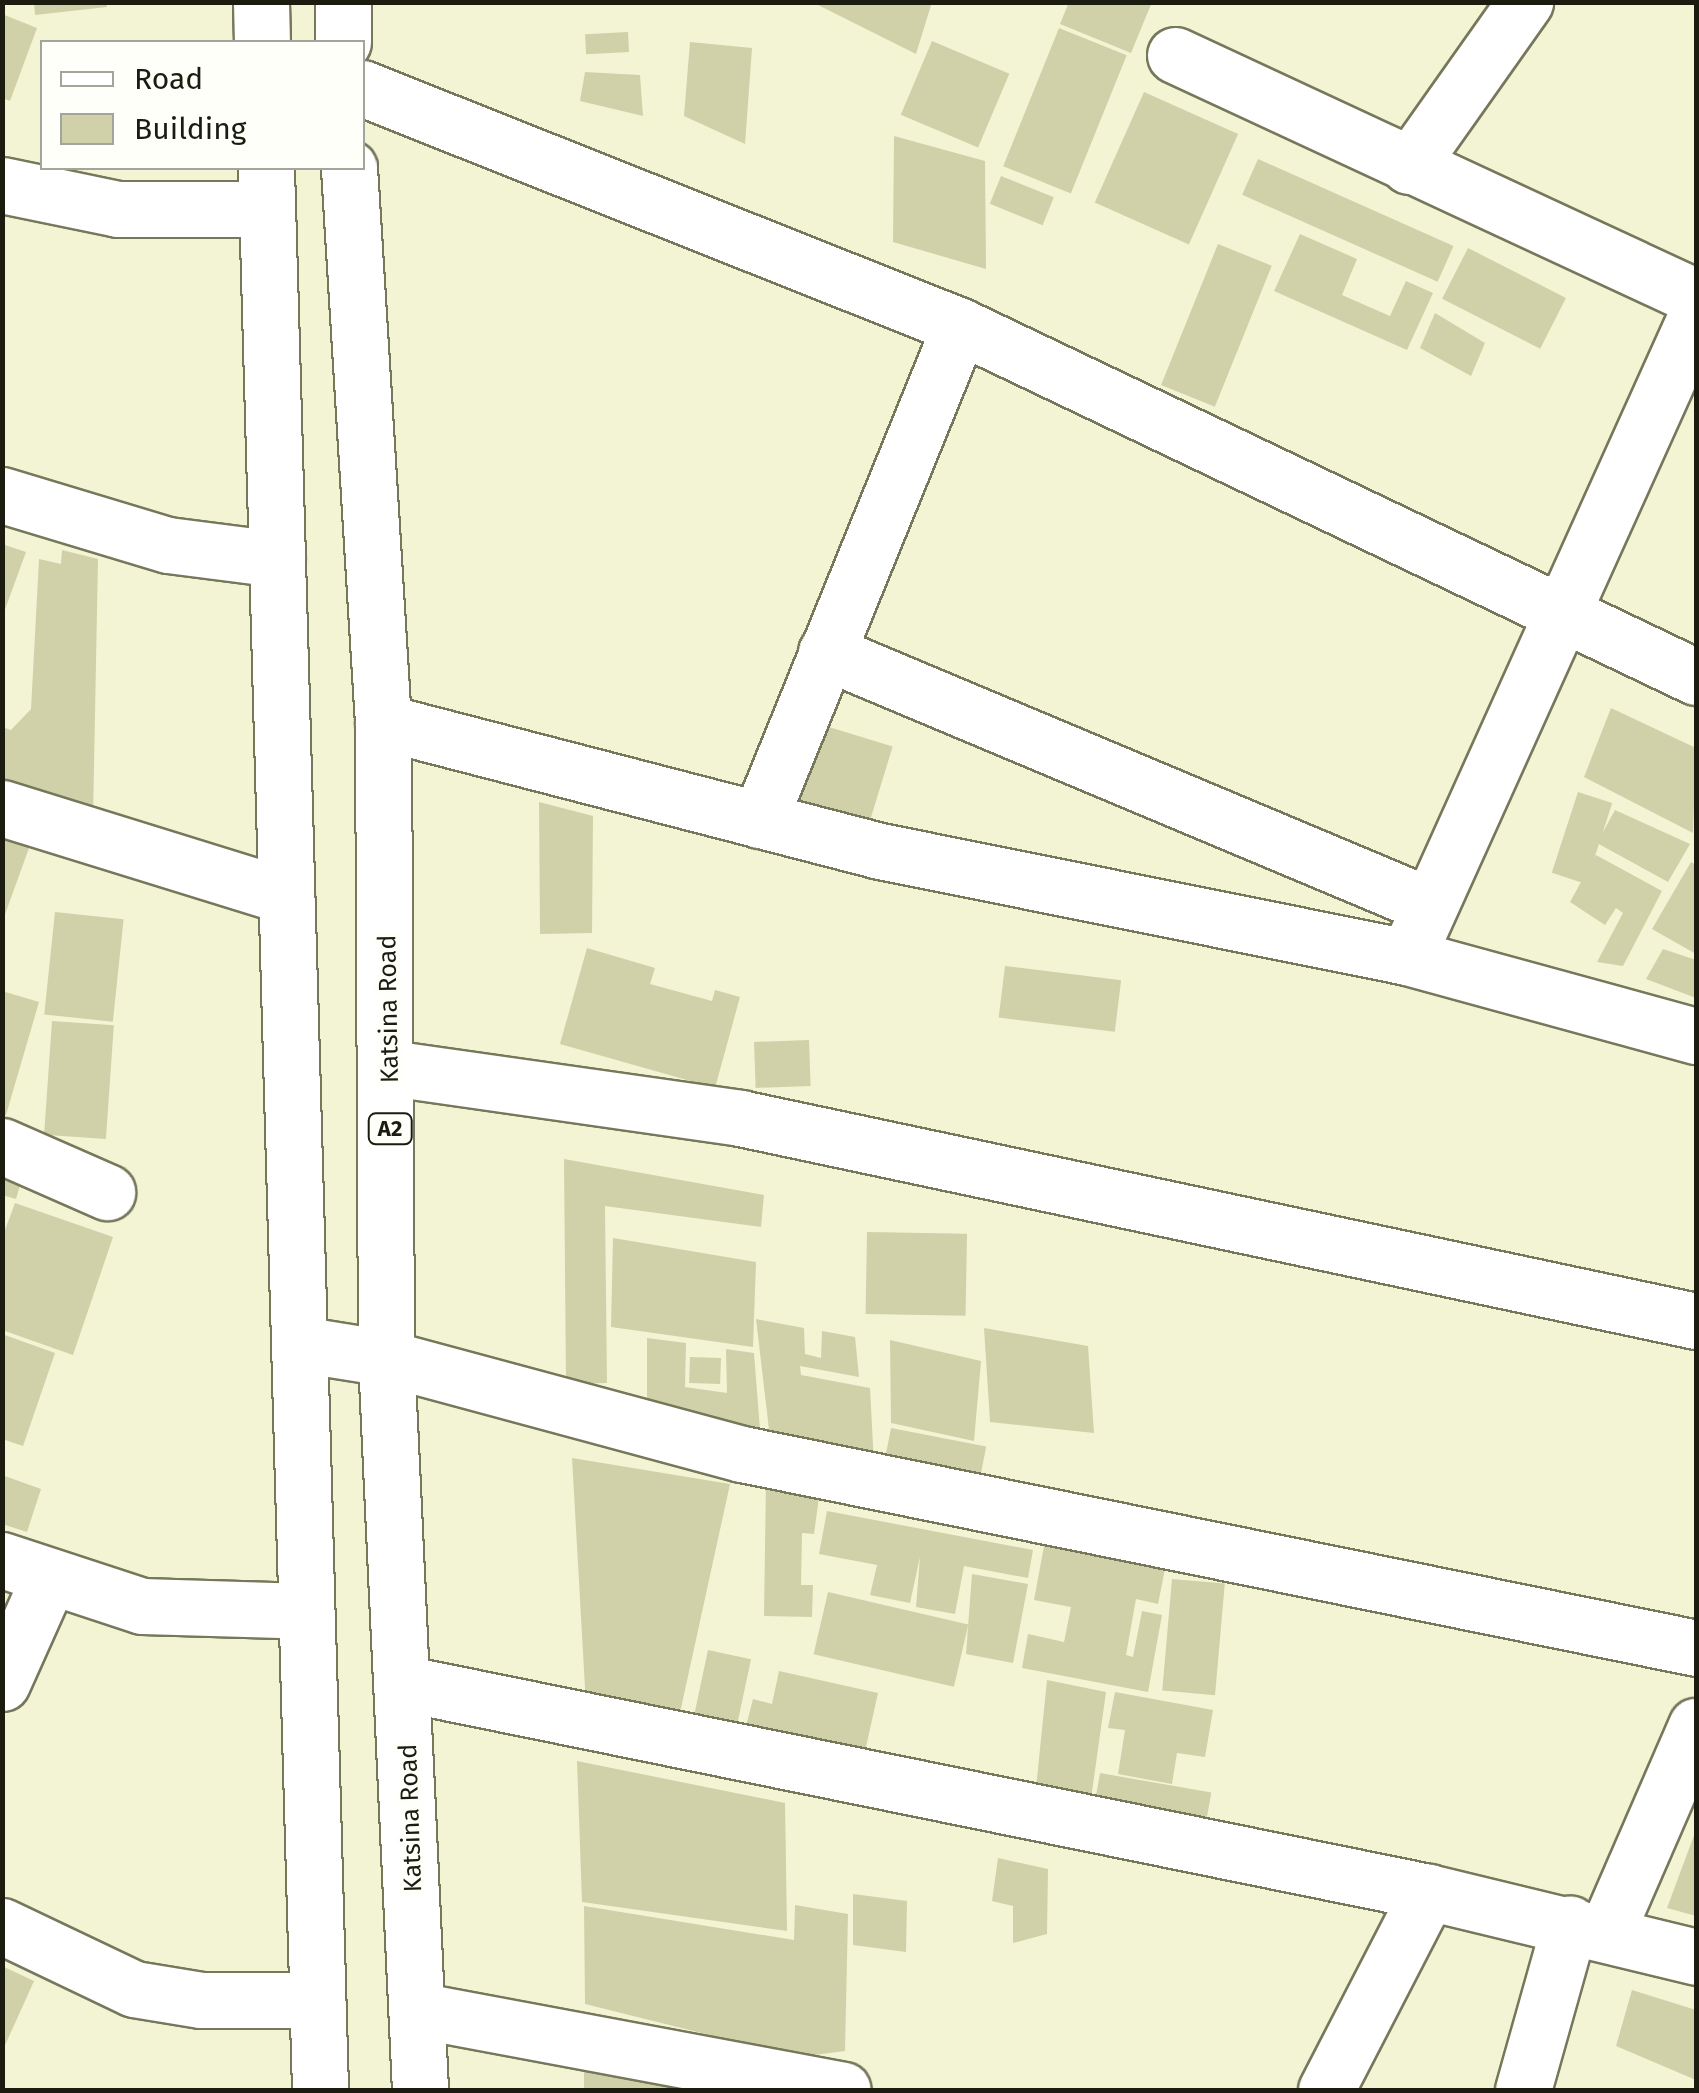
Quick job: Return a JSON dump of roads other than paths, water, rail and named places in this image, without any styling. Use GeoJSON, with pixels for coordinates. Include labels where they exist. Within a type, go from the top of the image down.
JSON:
{"type":"FeatureCollection","features":[{"type":"Feature","properties":{"kind":"main road"},"geometry":{"type":"LineString","coordinates":[[261,2],[262,40]]}},
{"type":"Feature","properties":{"kind":"main road"},"geometry":{"type":"LineString","coordinates":[[343,2],[344,40]]}},
{"type":"Feature","properties":{"kind":"main road"},"geometry":{"type":"LineString","coordinates":[[1410,166],[1526,2]]}},
{"type":"Feature","properties":{"kind":"main road"},"geometry":{"type":"LineString","coordinates":[[1176,54],[1696,296]]}},
{"type":"Feature","properties":{"kind":"main road"},"geometry":{"type":"LineString","coordinates":[[365,89],[960,326],[1696,677]]}},
{"type":"Feature","properties":{"kind":"main road","name":"Katsina Road"},"geometry":{"type":"LineString","coordinates":[[349,170],[382,722],[390,1068],[386,1358],[407,1684],[420,2090]]}},
{"type":"Feature","properties":{"kind":"main road"},"geometry":{"type":"LineString","coordinates":[[2,186],[118,209],[266,188],[320,2090]]}},
{"type":"Feature","properties":{"kind":"main road"},"geometry":{"type":"LineString","coordinates":[[1407,956],[1426,904],[1556,613],[1696,316]]}},
{"type":"Feature","properties":{"kind":"main road"},"geometry":{"type":"LineString","coordinates":[[759,820],[960,326]]}},
{"type":"Feature","properties":{"kind":"main road"},"geometry":{"type":"LineString","coordinates":[[2,495],[168,545],[277,559]]}},
{"type":"Feature","properties":{"kind":"main road"},"geometry":{"type":"LineString","coordinates":[[826,652],[1426,904]]}},
{"type":"Feature","properties":{"kind":"main road"},"geometry":{"type":"LineString","coordinates":[[382,722],[759,820],[1407,956],[1696,1036]]}},
{"type":"Feature","properties":{"kind":"main road"},"geometry":{"type":"LineString","coordinates":[[2,808],[286,896]]}},
{"type":"Feature","properties":{"kind":"main road"},"geometry":{"type":"LineString","coordinates":[[390,1068],[740,1118],[1696,1321]]}},
{"type":"Feature","properties":{"kind":"main road"},"geometry":{"type":"LineString","coordinates":[[2,1146],[107,1192]]}},
{"type":"Feature","properties":{"kind":"main road"},"geometry":{"type":"LineString","coordinates":[[299,1344],[386,1358],[742,1454],[1696,1648]]}},
{"type":"Feature","properties":{"kind":"main road"},"geometry":{"type":"LineString","coordinates":[[2,1684],[26,1569],[142,1606],[306,1611]]}},
{"type":"Feature","properties":{"kind":"main road"},"geometry":{"type":"LineString","coordinates":[[407,1684],[1428,1892],[1588,1928],[1696,1958]]}},
{"type":"Feature","properties":{"kind":"main road"},"geometry":{"type":"LineString","coordinates":[[1523,2090],[1588,1928],[1696,1726]]}},
{"type":"Feature","properties":{"kind":"main road"},"geometry":{"type":"LineString","coordinates":[[1326,2090],[1428,1892]]}},
{"type":"Feature","properties":{"kind":"main road"},"geometry":{"type":"LineString","coordinates":[[2,1926],[134,1988],[201,2000],[317,2000]]}},
{"type":"Feature","properties":{"kind":"main road"},"geometry":{"type":"LineString","coordinates":[[417,2010],[843,2090]]}}]}
